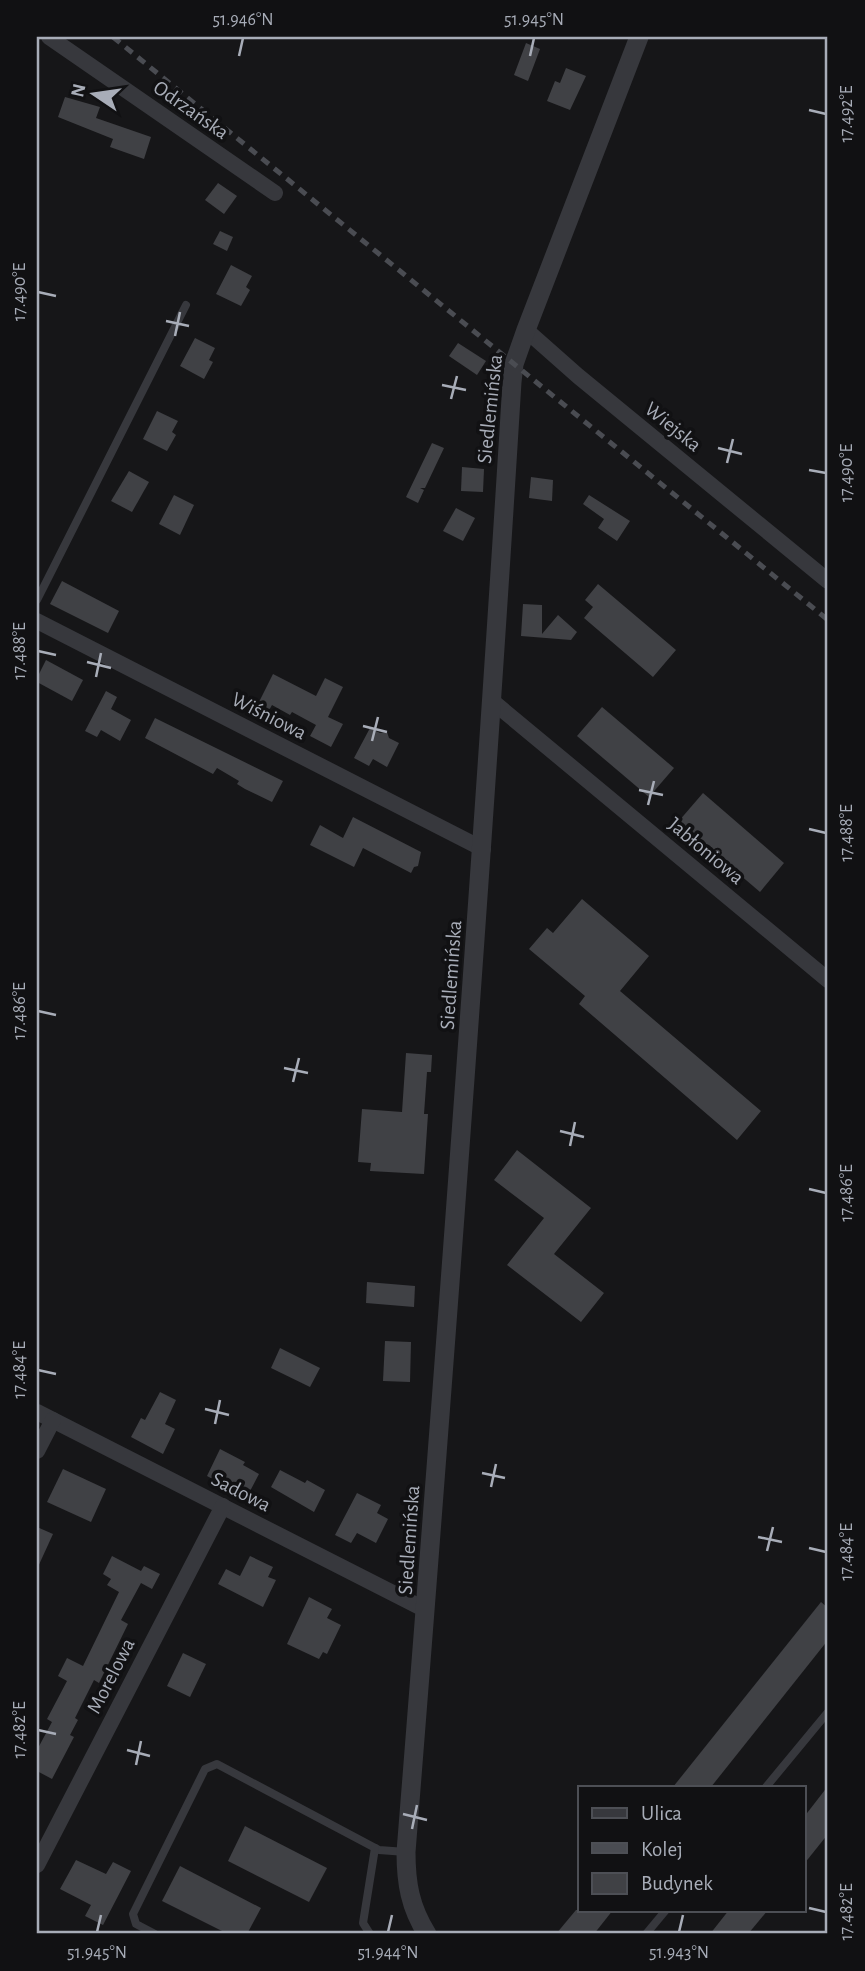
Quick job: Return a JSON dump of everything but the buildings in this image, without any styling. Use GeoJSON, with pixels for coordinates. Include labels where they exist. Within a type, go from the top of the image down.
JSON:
{"type":"FeatureCollection","features":[{"type":"Feature","properties":{"kind":"street","name":"Odrzańska"},"geometry":{"type":"LineString","coordinates":[[49,37],[275,193]]}},
{"type":"Feature","properties":{"kind":"street","name":"Siedlemińska"},"geometry":{"type":"LineString","coordinates":[[427,1934],[414,1910],[406,1884],[406,1852],[483,849],[514,364],[639,37]]}},
{"type":"Feature","properties":{"kind":"street","name":"Wiejska"},"geometry":{"type":"LineString","coordinates":[[526,330],[578,376],[828,581]]}},
{"type":"Feature","properties":{"kind":"street","name":"Wiśniowa"},"geometry":{"type":"LineString","coordinates":[[37,621],[483,849]]}},
{"type":"Feature","properties":{"kind":"street","name":"Jabłoniowa"},"geometry":{"type":"LineString","coordinates":[[492,701],[828,980]]}},
{"type":"Feature","properties":{"kind":"street","name":"Sadowa"},"geometry":{"type":"LineString","coordinates":[[37,1412],[426,1610]]}},
{"type":"Feature","properties":{"kind":"street"},"geometry":{"type":"LineString","coordinates":[[37,1451],[53,1420]]}},
{"type":"Feature","properties":{"kind":"street","name":"Morelowa"},"geometry":{"type":"LineString","coordinates":[[37,1865],[223,1506]]}},
{"type":"Feature","properties":{"kind":"lane"},"geometry":{"type":"LineString","coordinates":[[37,600],[187,305]]}},
{"type":"Feature","properties":{"kind":"lane"},"geometry":{"type":"LineString","coordinates":[[767,1786],[828,1712]]}},
{"type":"Feature","properties":{"kind":"lane"},"geometry":{"type":"LineString","coordinates":[[155,1934],[136,1924],[133,1914],[205,1769],[216,1764],[379,1850],[406,1852]]}},
{"type":"Feature","properties":{"kind":"lane"},"geometry":{"type":"LineString","coordinates":[[370,1934],[363,1923],[375,1848]]}},
{"type":"Feature","properties":{"kind":"lane"},"geometry":{"type":"LineString","coordinates":[[646,1934],[664,1912]]}},
{"type":"Feature","properties":{"kind":"railway"},"geometry":{"type":"LineString","coordinates":[[113,37],[828,620]]}}]}
